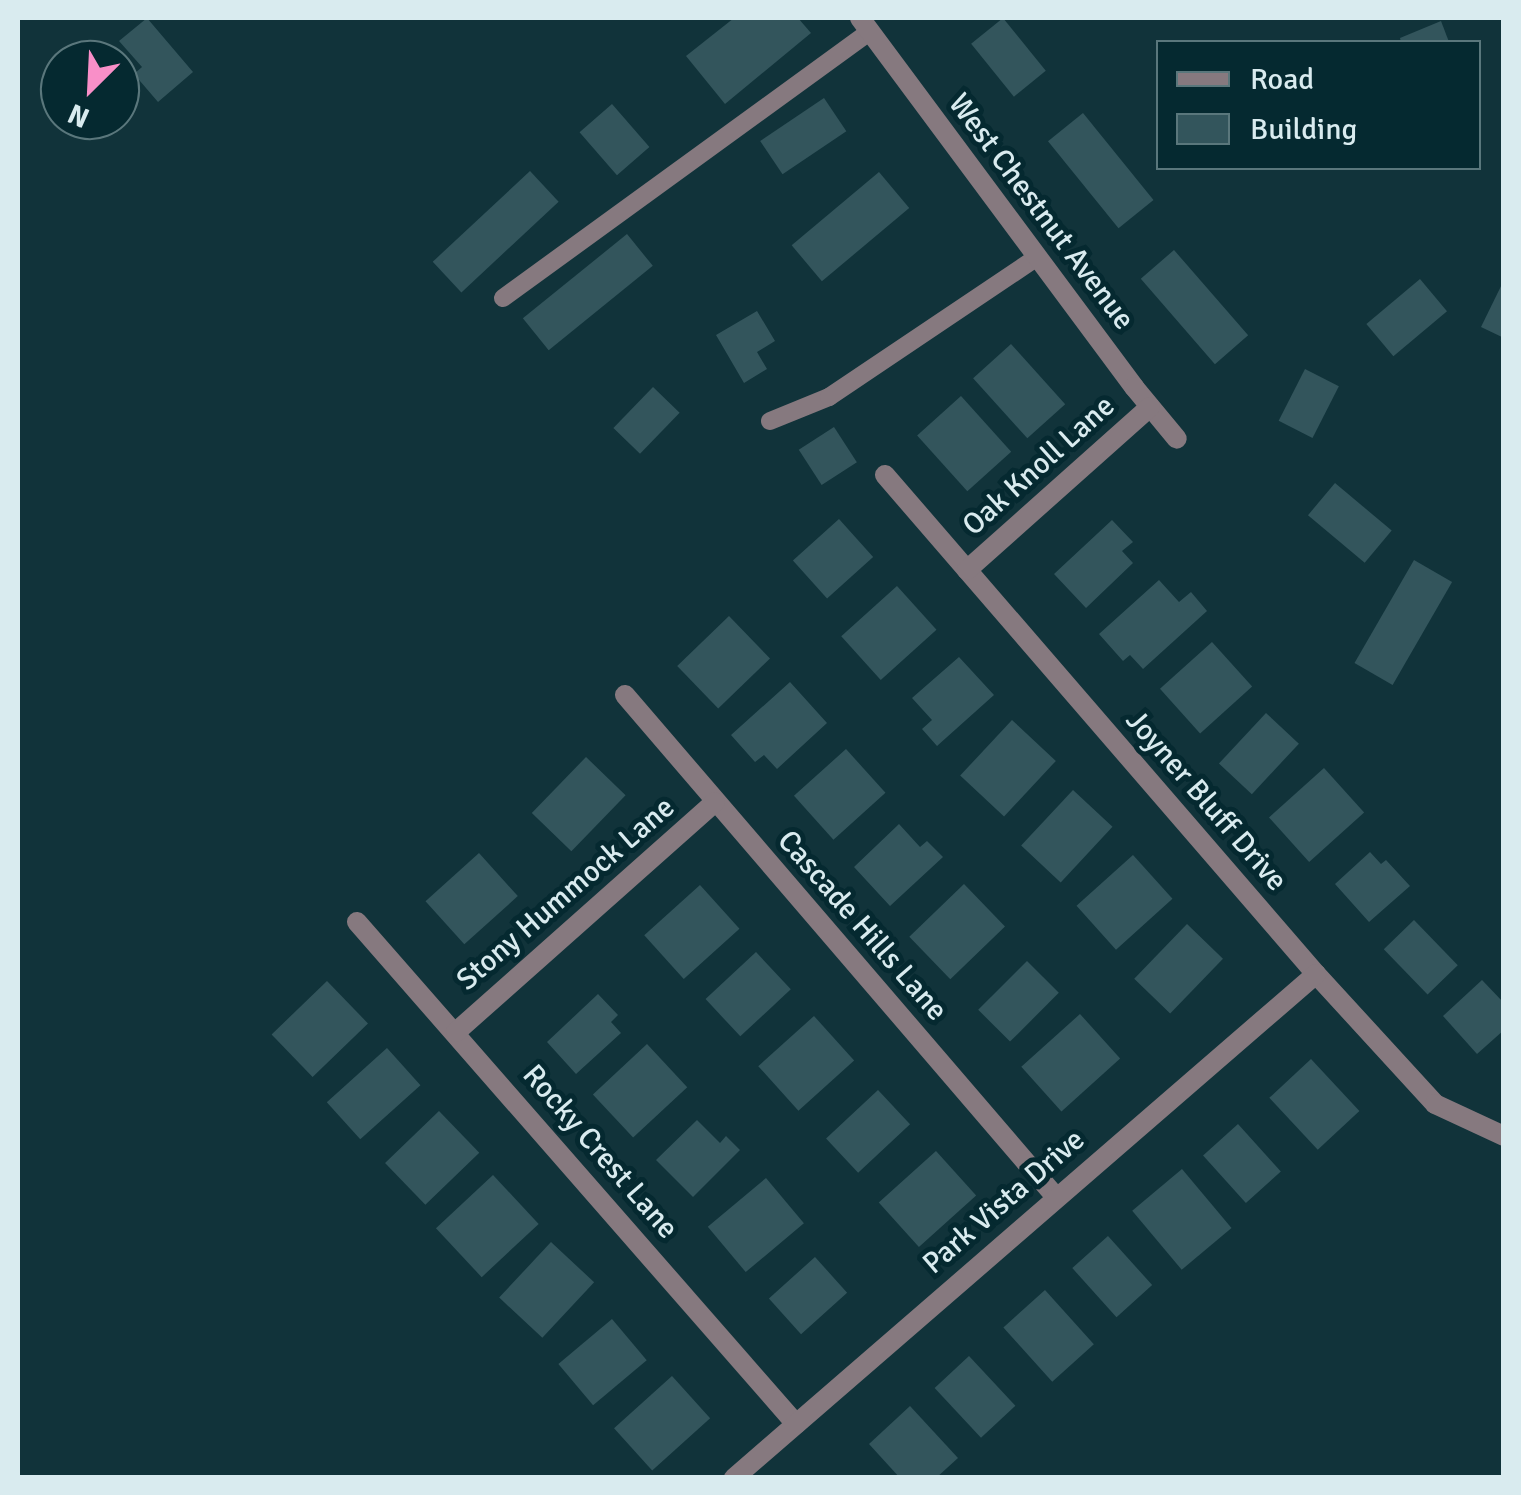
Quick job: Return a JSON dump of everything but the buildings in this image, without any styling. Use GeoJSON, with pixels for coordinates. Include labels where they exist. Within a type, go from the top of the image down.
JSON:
{"type":"FeatureCollection","features":[{"type":"Feature","properties":{"kind":"street","name":"West Chestnut Avenue"},"geometry":{"type":"LineString","coordinates":[[865,24],[1036,258],[1177,438]]}},
{"type":"Feature","properties":{"kind":"street","name":"Oak Knoll Lane"},"geometry":{"type":"LineString","coordinates":[[967,570],[1150,407]]}},
{"type":"Feature","properties":{"kind":"street","name":"Joyner Bluff Drive"},"geometry":{"type":"LineString","coordinates":[[885,475],[1316,974],[1434,1104],[1504,1136]]}},
{"type":"Feature","properties":{"kind":"street","name":"Cascade Hills Lane"},"geometry":{"type":"LineString","coordinates":[[625,695],[1054,1196]]}},
{"type":"Feature","properties":{"kind":"street","name":"Stony Hummock Lane"},"geometry":{"type":"LineString","coordinates":[[456,1032],[715,802]]}},
{"type":"Feature","properties":{"kind":"street","name":"Rocky Crest Lane"},"geometry":{"type":"LineString","coordinates":[[357,922],[796,1424]]}},
{"type":"Feature","properties":{"kind":"street","name":"Park Vista Drive"},"geometry":{"type":"LineString","coordinates":[[734,1478],[1054,1196],[1316,974]]}},
{"type":"Feature","properties":{"kind":"lane"},"geometry":{"type":"LineString","coordinates":[[503,298],[865,24]]}},
{"type":"Feature","properties":{"kind":"lane"},"geometry":{"type":"LineString","coordinates":[[770,421],[830,397],[1036,258]]}}]}
